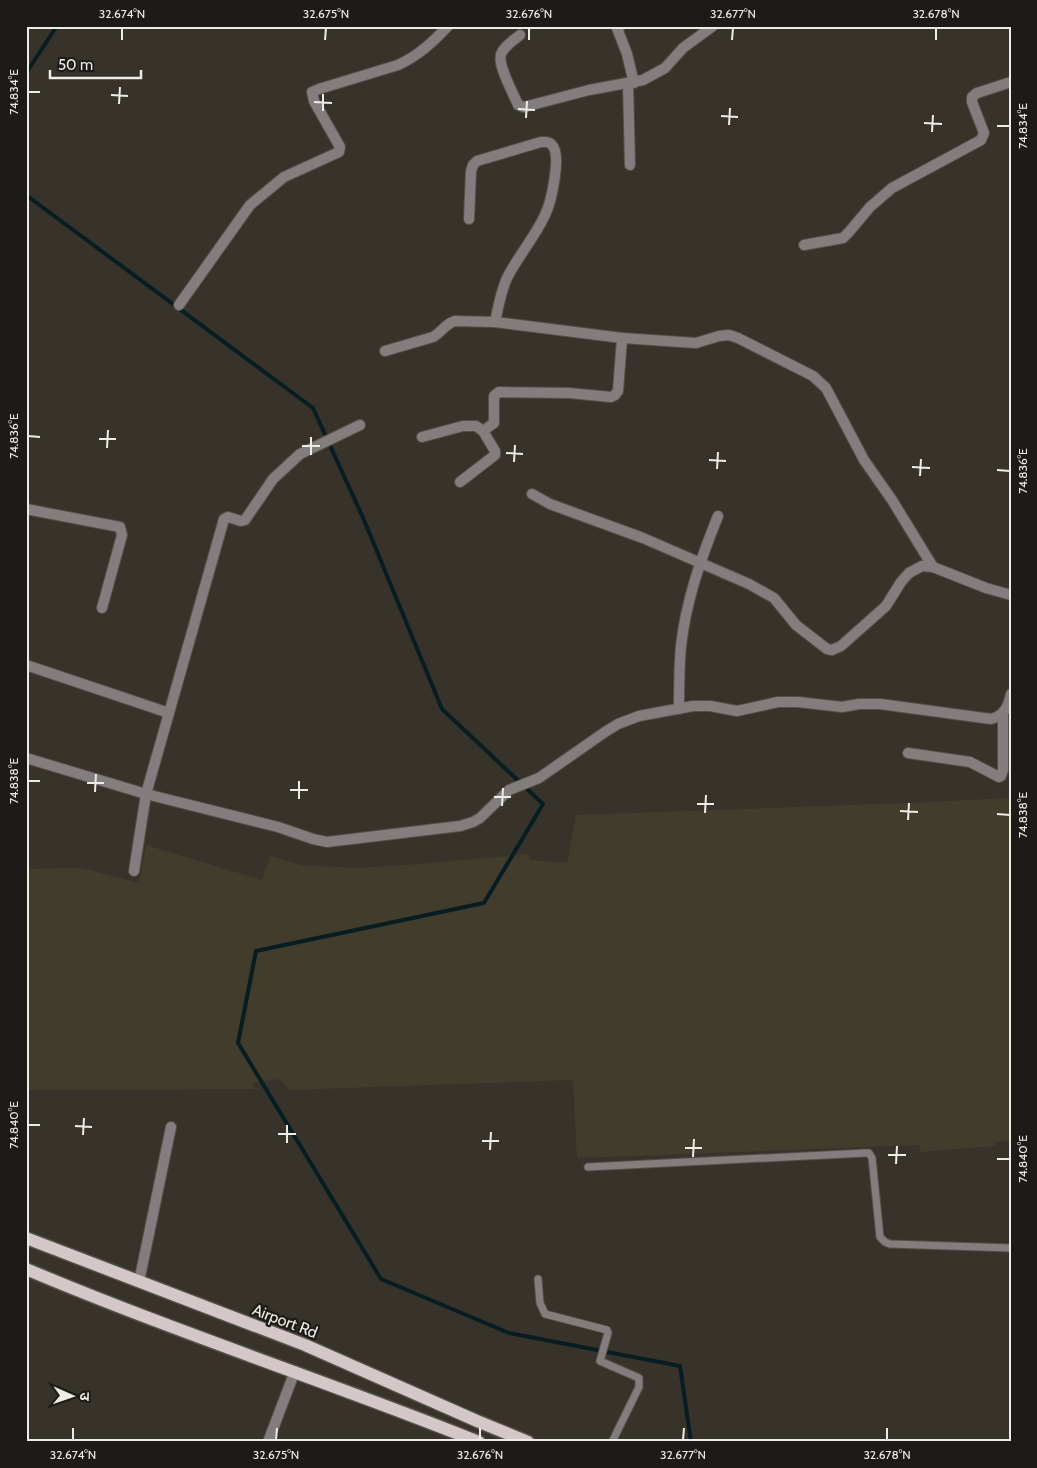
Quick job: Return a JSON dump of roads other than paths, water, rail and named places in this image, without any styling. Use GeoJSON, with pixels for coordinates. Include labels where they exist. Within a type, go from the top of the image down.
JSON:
{"type":"FeatureCollection","features":[{"type":"Feature","properties":{"kind":"main road","name":"Airport Rd"},"geometry":{"type":"LineString","coordinates":[[26,1238],[305,1345],[528,1442]]}},
{"type":"Feature","properties":{"kind":"main road"},"geometry":{"type":"LineString","coordinates":[[26,1270],[479,1442]]}},
{"type":"Feature","properties":{"kind":"street"},"geometry":{"type":"LineString","coordinates":[[178,305],[250,205],[284,177],[339,152],[340,147],[314,101],[312,92],[410,60],[448,26]]}},
{"type":"Feature","properties":{"kind":"street"},"geometry":{"type":"LineString","coordinates":[[520,34],[500,56],[503,70],[520,107],[524,108],[589,90],[631,83],[654,76],[665,68],[683,48],[713,26]]}},
{"type":"Feature","properties":{"kind":"street"},"geometry":{"type":"LineString","coordinates":[[618,27],[627,54],[631,83],[630,165]]}},
{"type":"Feature","properties":{"kind":"street"},"geometry":{"type":"LineString","coordinates":[[804,245],[842,238],[870,207],[892,188],[981,140],[984,133],[972,98],[977,93],[1011,82]]}},
{"type":"Feature","properties":{"kind":"street"},"geometry":{"type":"LineString","coordinates":[[469,219],[471,171],[477,161],[541,142],[552,144],[555,149],[556,159],[549,206],[536,233],[507,278],[495,322]]}},
{"type":"Feature","properties":{"kind":"street"},"geometry":{"type":"LineString","coordinates":[[385,351],[434,337],[452,321],[495,322],[622,338],[696,343],[729,336],[738,338],[820,381],[833,399],[864,460],[896,506],[933,567]]}},
{"type":"Feature","properties":{"kind":"street"},"geometry":{"type":"LineString","coordinates":[[484,431],[494,423],[494,396],[499,392],[569,393],[611,397],[615,395],[618,391],[622,338]]}},
{"type":"Feature","properties":{"kind":"street"},"geometry":{"type":"LineString","coordinates":[[134,871],[146,794],[224,519],[228,517],[241,521],[244,520],[273,479],[300,454],[360,425]]}},
{"type":"Feature","properties":{"kind":"street"},"geometry":{"type":"LineString","coordinates":[[422,437],[463,426],[476,426],[484,431],[496,455],[460,482]]}},
{"type":"Feature","properties":{"kind":"street"},"geometry":{"type":"LineString","coordinates":[[532,494],[550,504],[643,538],[749,584],[774,598],[796,625],[827,649],[832,650],[841,646],[886,606],[909,573],[922,566],[933,567],[986,588],[1011,595]]}},
{"type":"Feature","properties":{"kind":"street"},"geometry":{"type":"LineString","coordinates":[[26,509],[120,527],[122,535],[102,608]]}},
{"type":"Feature","properties":{"kind":"street"},"geometry":{"type":"LineString","coordinates":[[679,709],[681,647],[686,618],[700,563],[718,516]]}},
{"type":"Feature","properties":{"kind":"street"},"geometry":{"type":"LineString","coordinates":[[26,665],[169,713]]}},
{"type":"Feature","properties":{"kind":"street"},"geometry":{"type":"LineString","coordinates":[[26,758],[146,794],[278,827],[312,839],[327,842],[460,826],[473,822],[480,818],[509,790],[539,778],[618,724],[639,716],[700,706],[737,711],[778,702],[798,702],[836,707],[880,704],[991,719],[1003,714],[1011,694]]}},
{"type":"Feature","properties":{"kind":"street"},"geometry":{"type":"LineString","coordinates":[[908,753],[970,762],[997,777],[1001,776],[1003,770],[1003,714]]}},
{"type":"Feature","properties":{"kind":"street"},"geometry":{"type":"LineString","coordinates":[[139,1282],[171,1127]]}},
{"type":"Feature","properties":{"kind":"street"},"geometry":{"type":"LineString","coordinates":[[268,1442],[295,1371]]}},
{"type":"Feature","properties":{"kind":"lane"},"geometry":{"type":"LineString","coordinates":[[588,1167],[865,1153],[869,1154],[872,1158],[880,1237],[885,1242],[1011,1248]]}},
{"type":"Feature","properties":{"kind":"lane"},"geometry":{"type":"LineString","coordinates":[[538,1279],[540,1303],[545,1314],[605,1328],[608,1331],[599,1359],[601,1363],[636,1376],[640,1383],[612,1442]]}},
{"type":"Feature","properties":{"kind":"waterway"},"geometry":{"type":"LineString","coordinates":[[26,73],[57,26]]}},
{"type":"Feature","properties":{"kind":"waterway"},"geometry":{"type":"LineString","coordinates":[[26,195],[313,408],[364,520],[442,709],[543,804],[484,903],[256,951],[238,1043],[381,1279],[509,1333],[680,1366],[691,1442]]}}]}
